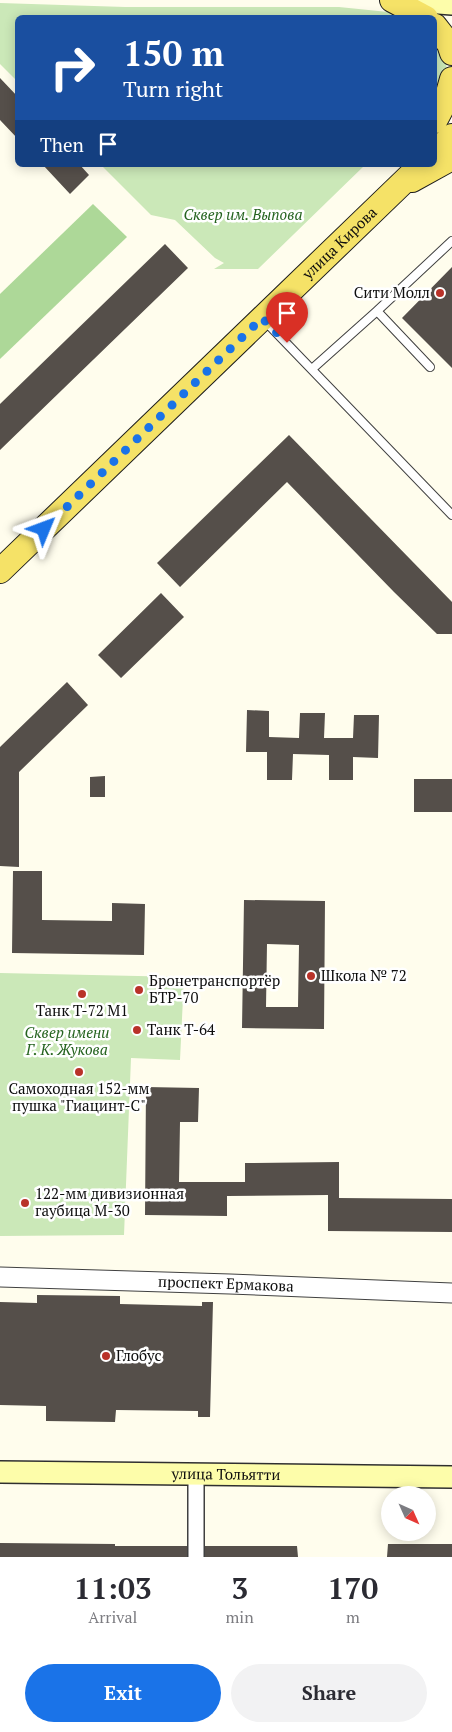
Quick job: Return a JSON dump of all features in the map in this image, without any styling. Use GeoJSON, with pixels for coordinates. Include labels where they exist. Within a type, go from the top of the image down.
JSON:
{"type":"FeatureCollection","features":[{"type":"Feature","properties":{"kind":"main road"},"geometry":{"type":"LineString","coordinates":[[392,0],[420,15]]}},
{"type":"Feature","properties":{"kind":"main road"},"geometry":{"type":"LineString","coordinates":[[399,0],[452,4]]}},
{"type":"Feature","properties":{"kind":"main road"},"geometry":{"type":"LineString","coordinates":[[437,29],[449,44],[452,53]]}},
{"type":"Feature","properties":{"kind":"main road"},"geometry":{"type":"LineString","coordinates":[[437,117],[446,100],[452,79]]}},
{"type":"Feature","properties":{"kind":"main road"},"geometry":{"type":"LineString","coordinates":[[437,150],[452,136]]}},
{"type":"Feature","properties":{"kind":"main road"},"geometry":{"type":"LineString","coordinates":[[437,165],[452,158]]}},
{"type":"Feature","properties":{"kind":"main road"},"geometry":{"type":"LineString","coordinates":[[395,190],[409,167]]}},
{"type":"Feature","properties":{"kind":"main road","name":"улица Кирова"},"geometry":{"type":"LineString","coordinates":[[0,571],[420,167]]}},
{"type":"Feature","properties":{"kind":"main road"},"geometry":{"type":"LineString","coordinates":[[395,190],[434,167]]}},
{"type":"Feature","properties":{"kind":"main road","name":"улица Тольятти"},"geometry":{"type":"LineString","coordinates":[[0,1472],[452,1477]]}},
{"type":"Feature","properties":{"kind":"street","name":"проспект Ермакова"},"geometry":{"type":"LineString","coordinates":[[0,1277],[452,1293]]}},
{"type":"Feature","properties":{"kind":"street"},"geometry":{"type":"LineString","coordinates":[[196,1473],[196,1557]]}},
{"type":"Feature","properties":{"kind":"lane"},"geometry":{"type":"LineString","coordinates":[[312,369],[377,312],[452,241]]}},
{"type":"Feature","properties":{"kind":"lane"},"geometry":{"type":"LineString","coordinates":[[377,312],[430,367]]}},
{"type":"Feature","properties":{"kind":"lane"},"geometry":{"type":"LineString","coordinates":[[262,318],[452,515]]}},
{"type":"Feature","properties":{"kind":"green space"},"geometry":{"type":"Polygon","coordinates":[[[0,3],[125,7],[339,7],[402,15],[15,15],[15,79],[0,64],[0,3]]]}},
{"type":"Feature","properties":{"kind":"green space"},"geometry":{"type":"Polygon","coordinates":[[[437,39],[445,53],[447,71],[437,97],[437,39]]]}},
{"type":"Feature","properties":{"kind":"green space","name":"Сквер им. Выпова"},"geometry":{"type":"Polygon","coordinates":[[[103,167],[363,167],[258,269],[214,269],[224,263],[215,258],[175,220],[151,215],[103,167]]]}},
{"type":"Feature","properties":{"kind":"green space"},"geometry":{"type":"Polygon","coordinates":[[[93,204],[127,237],[0,359],[0,294],[93,204]]]}},
{"type":"Feature","properties":{"kind":"green space","name":"Сквер имени Г. К. Жукова"},"geometry":{"type":"Polygon","coordinates":[[[0,973],[184,977],[180,1060],[131,1058],[124,1235],[0,1236],[0,973]]]}},
{"type":"Feature","properties":{"kind":"building"},"geometry":{"type":"Polygon","coordinates":[[[0,78],[15,94],[15,136],[0,120],[0,78]]]}},
{"type":"Feature","properties":{"kind":"building"},"geometry":{"type":"Polygon","coordinates":[[[45,167],[82,167],[89,175],[70,194],[45,167]]]}},
{"type":"Feature","properties":{"kind":"building"},"geometry":{"type":"Polygon","coordinates":[[[165,244],[188,268],[0,450],[0,404],[165,244]]]}},
{"type":"Feature","properties":{"kind":"building","name":"Сити Молл"},"geometry":{"type":"Polygon","coordinates":[[[452,267],[452,368],[402,318],[452,267]]]}},
{"type":"Feature","properties":{"kind":"building"},"geometry":{"type":"Polygon","coordinates":[[[289,435],[452,602],[452,634],[437,634],[287,482],[180,587],[157,563],[289,435]]]}},
{"type":"Feature","properties":{"kind":"building"},"geometry":{"type":"Polygon","coordinates":[[[161,593],[184,617],[121,678],[98,655],[161,593]]]}},
{"type":"Feature","properties":{"kind":"building"},"geometry":{"type":"Polygon","coordinates":[[[67,682],[88,705],[19,772],[19,867],[0,866],[0,747],[67,682]]]}},
{"type":"Feature","properties":{"kind":"building"},"geometry":{"type":"Polygon","coordinates":[[[247,710],[269,711],[269,737],[299,738],[300,713],[325,713],[324,738],[353,738],[354,715],[379,715],[378,758],[353,757],[353,780],[329,780],[329,755],[293,754],[292,780],[267,780],[267,752],[246,752],[247,710]]]}},
{"type":"Feature","properties":{"kind":"building"},"geometry":{"type":"Polygon","coordinates":[[[105,776],[105,797],[90,797],[90,777],[105,776]]]}},
{"type":"Feature","properties":{"kind":"building"},"geometry":{"type":"Polygon","coordinates":[[[414,779],[452,779],[452,812],[414,812],[414,779]]]}},
{"type":"Feature","properties":{"kind":"building"},"geometry":{"type":"Polygon","coordinates":[[[13,871],[42,871],[42,920],[112,921],[112,903],[145,904],[144,955],[12,953],[13,871]]]}},
{"type":"Feature","properties":{"kind":"building","name":"Школа № 72"},"geometry":{"type":"Polygon","coordinates":[[[244,900],[325,901],[324,1029],[242,1028],[244,900]],[[267,944],[266,1007],[298,1007],[299,945],[267,944]]]}},
{"type":"Feature","properties":{"kind":"building"},"geometry":{"type":"Polygon","coordinates":[[[146,1087],[199,1088],[198,1122],[180,1122],[179,1182],[245,1182],[245,1163],[339,1162],[339,1198],[452,1199],[452,1232],[328,1231],[328,1195],[227,1196],[227,1216],[145,1215],[146,1087]]]}},
{"type":"Feature","properties":{"kind":"building","name":"Глобус"},"geometry":{"type":"Polygon","coordinates":[[[37,1295],[120,1296],[120,1304],[202,1306],[202,1302],[213,1302],[210,1417],[198,1417],[198,1411],[116,1410],[115,1422],[46,1421],[46,1406],[0,1405],[0,1302],[37,1303],[37,1295]]]}},
{"type":"Feature","properties":{"kind":"building"},"geometry":{"type":"Polygon","coordinates":[[[0,1543],[187,1546],[187,1557],[0,1557],[0,1543]]]}},
{"type":"Feature","properties":{"kind":"building"},"geometry":{"type":"Polygon","coordinates":[[[388,1544],[452,1544],[452,1557],[387,1557],[388,1544]]]}},
{"type":"Feature","properties":{"kind":"building"},"geometry":{"type":"Polygon","coordinates":[[[205,1546],[297,1546],[298,1557],[205,1557],[205,1546]]]}},
{"type":"Feature","properties":{"kind":"place","name":"Сити Молл"},"geometry":{"type":"Point","coordinates":[440,293]}},
{"type":"Feature","properties":{"kind":"place","name":"Школа № 72"},"geometry":{"type":"Point","coordinates":[311,976]}},
{"type":"Feature","properties":{"kind":"place","name":"Бронетранспортёр БТР-70"},"geometry":{"type":"Point","coordinates":[139,990]}},
{"type":"Feature","properties":{"kind":"place","name":"Танк Т-72 М1"},"geometry":{"type":"Point","coordinates":[82,994]}},
{"type":"Feature","properties":{"kind":"place","name":"Танк Т-64"},"geometry":{"type":"Point","coordinates":[137,1030]}},
{"type":"Feature","properties":{"kind":"place","name":"Самоходная 152-мм пушка \"Гиацинт-С\""},"geometry":{"type":"Point","coordinates":[79,1072]}},
{"type":"Feature","properties":{"kind":"place","name":"122-мм дивизионная гаубица М-30"},"geometry":{"type":"Point","coordinates":[25,1203]}},
{"type":"Feature","properties":{"kind":"place","name":"Глобус"},"geometry":{"type":"Point","coordinates":[106,1356]}},
{"type":"Feature","properties":{"kind":"route"},"geometry":{"type":"LineString","coordinates":[[44,529],[262,318],[287,343]]}}]}
